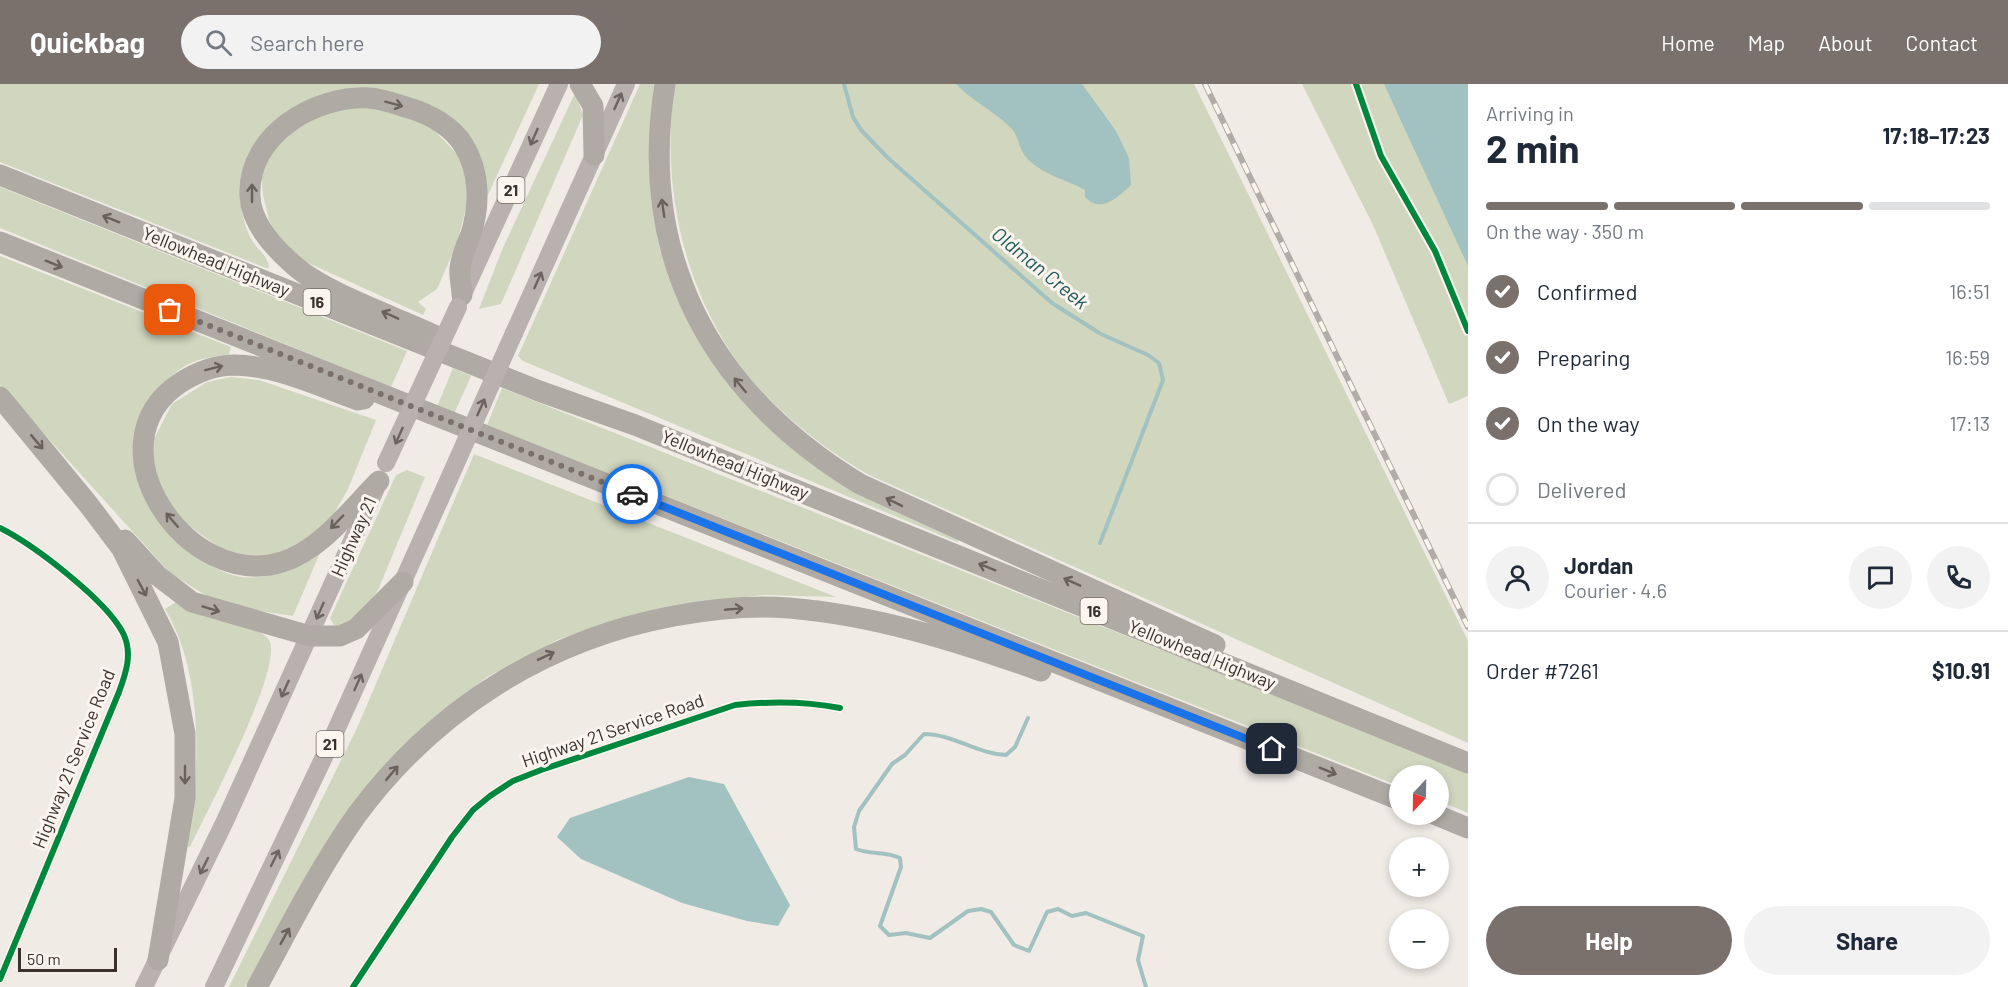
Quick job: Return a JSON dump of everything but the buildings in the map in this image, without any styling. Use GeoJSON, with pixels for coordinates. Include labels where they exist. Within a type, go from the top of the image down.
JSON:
{"type":"FeatureCollection","features":[{"type":"Feature","properties":{"kind":"highway"},"geometry":{"type":"LineString","coordinates":[[580,84],[593,106],[594,156]]}},
{"type":"Feature","properties":{"kind":"highway"},"geometry":{"type":"LineString","coordinates":[[665,84],[659,134],[659,179],[666,229],[682,281],[695,314],[721,358],[763,411],[791,437],[835,469],[904,506],[1287,677],[1430,747]]}},
{"type":"Feature","properties":{"kind":"highway"},"geometry":{"type":"LineString","coordinates":[[460,301],[460,268],[473,226],[477,202],[476,178],[464,146],[442,124],[419,111],[369,98],[334,102],[310,109],[290,120],[264,149],[252,175],[250,197],[255,216],[275,247],[298,269],[325,285],[635,425]]}},
{"type":"Feature","properties":{"kind":"highway","name":"Yellowhead Highway"},"geometry":{"type":"LineString","coordinates":[[0,175],[539,391],[635,425],[1468,763]]}},
{"type":"Feature","properties":{"kind":"highway"},"geometry":{"type":"LineString","coordinates":[[0,242],[1389,796]]}},
{"type":"Feature","properties":{"kind":"highway"},"geometry":{"type":"LineString","coordinates":[[383,395],[358,400],[273,370],[248,366],[216,366],[188,377],[168,393],[152,414],[143,445],[143,461],[152,489],[174,523],[193,543],[213,556],[250,566],[273,565],[306,552],[383,472]]}},
{"type":"Feature","properties":{"kind":"highway"},"geometry":{"type":"LineString","coordinates":[[0,397],[122,549],[168,642],[185,734],[185,798],[158,960]]}},
{"type":"Feature","properties":{"kind":"highway"},"geometry":{"type":"LineString","coordinates":[[88,504],[158,576],[192,602],[309,636],[340,636],[356,629],[403,582]]}},
{"type":"Feature","properties":{"kind":"highway"},"geometry":{"type":"LineString","coordinates":[[257,987],[330,856],[357,816],[401,762],[488,688],[547,655],[614,629],[712,610],[788,608],[821,612],[902,628],[998,656],[1143,710],[1165,705]]}},
{"type":"Feature","properties":{"kind":"highway"},"geometry":{"type":"LineString","coordinates":[[1449,820],[1468,828]]}},
{"type":"Feature","properties":{"kind":"main road","name":"Highway 21"},"geometry":{"type":"LineString","coordinates":[[144,987],[225,821],[559,84]]}},
{"type":"Feature","properties":{"kind":"main road","name":"21"},"geometry":{"type":"LineString","coordinates":[[214,987],[323,759],[626,84]]}},
{"type":"Feature","properties":{"kind":"street","name":"Highway 21 Service Road"},"geometry":{"type":"LineString","coordinates":[[0,528],[23,539],[52,561],[110,614],[124,634],[128,655],[127,671],[119,692],[0,978]]}},
{"type":"Feature","properties":{"kind":"street","name":"Highway 21 Service Road"},"geometry":{"type":"LineString","coordinates":[[352,987],[452,837],[473,810],[513,782],[735,705],[772,700],[805,701],[840,708]]}},
{"type":"Feature","properties":{"kind":"green space"},"geometry":{"type":"Polygon","coordinates":[[[0,84],[539,84],[488,195],[478,180],[457,125],[452,118],[426,107],[394,100],[361,98],[327,102],[296,111],[270,127],[251,150],[240,188],[246,228],[267,261],[269,268],[266,268],[0,162],[0,84]]]}},
{"type":"Feature","properties":{"kind":"green space"},"geometry":{"type":"Polygon","coordinates":[[[640,84],[654,84],[650,131],[651,163],[729,383],[744,403],[766,425],[822,471],[852,489],[960,539],[957,542],[523,361],[518,356],[640,84]]]}},
{"type":"Feature","properties":{"kind":"green space"},"geometry":{"type":"Polygon","coordinates":[[[675,84],[1194,84],[1468,641],[1468,743],[867,474],[811,436],[776,406],[745,372],[714,324],[699,292],[687,258],[673,189],[671,119],[675,84]]]}},
{"type":"Feature","properties":{"kind":"green space"},"geometry":{"type":"Polygon","coordinates":[[[1302,84],[1468,84],[1468,396],[1449,404],[1373,225],[1302,84]]]}},
{"type":"Feature","properties":{"kind":"green space"},"geometry":{"type":"Polygon","coordinates":[[[575,93],[583,115],[501,304],[479,309],[502,250],[575,93]]]}},
{"type":"Feature","properties":{"kind":"green space"},"geometry":{"type":"Polygon","coordinates":[[[378,105],[430,126],[457,154],[465,170],[468,200],[457,243],[437,289],[418,302],[426,309],[423,315],[304,261],[287,247],[276,233],[269,220],[263,195],[261,170],[279,139],[333,109],[378,105]]]}},
{"type":"Feature","properties":{"kind":"green space"},"geometry":{"type":"Polygon","coordinates":[[[0,187],[407,351],[391,387],[0,228],[0,187]]]}},
{"type":"Feature","properties":{"kind":"green space"},"geometry":{"type":"Polygon","coordinates":[[[0,256],[231,347],[229,354],[197,361],[182,368],[155,393],[141,414],[134,436],[133,458],[137,480],[158,520],[174,538],[209,565],[234,576],[271,575],[302,565],[319,555],[293,616],[242,608],[209,597],[171,574],[0,385],[0,256]]]}},
{"type":"Feature","properties":{"kind":"green space"},"geometry":{"type":"Polygon","coordinates":[[[453,368],[471,376],[454,414],[437,407],[453,368]]]}},
{"type":"Feature","properties":{"kind":"green space"},"geometry":{"type":"Polygon","coordinates":[[[231,377],[259,380],[376,420],[348,489],[330,521],[317,534],[272,558],[229,554],[179,519],[156,477],[151,445],[172,404],[207,382],[231,377]]]}},
{"type":"Feature","properties":{"kind":"green space"},"geometry":{"type":"Polygon","coordinates":[[[502,388],[1468,772],[1468,813],[1449,805],[1449,765],[1389,765],[1389,782],[487,425],[502,388]]]}},
{"type":"Feature","properties":{"kind":"green space"},"geometry":{"type":"Polygon","coordinates":[[[474,454],[836,597],[765,595],[706,601],[595,627],[559,639],[487,677],[418,732],[373,779],[343,818],[245,987],[229,987],[358,726],[474,454]]]}},
{"type":"Feature","properties":{"kind":"green space"},"geometry":{"type":"Polygon","coordinates":[[[407,470],[425,477],[378,590],[367,607],[345,627],[335,627],[330,618],[396,475],[407,470]]]}},
{"type":"Feature","properties":{"kind":"green space"},"geometry":{"type":"Polygon","coordinates":[[[176,602],[201,615],[247,627],[264,635],[269,640],[271,655],[266,678],[255,708],[190,847],[187,846],[195,788],[196,725],[187,664],[178,635],[165,609],[176,602]]]}},
{"type":"Feature","properties":{"kind":"water"},"geometry":{"type":"Polygon","coordinates":[[[956,84],[1082,84],[1116,131],[1129,158],[1131,185],[1109,202],[1097,204],[1091,202],[1085,197],[1085,190],[1045,172],[1031,162],[1025,156],[1010,127],[956,84]]]}},
{"type":"Feature","properties":{"kind":"water"},"geometry":{"type":"Polygon","coordinates":[[[1384,84],[1468,84],[1468,266],[1384,84]]]}},
{"type":"Feature","properties":{"kind":"water"},"geometry":{"type":"Polygon","coordinates":[[[689,777],[724,784],[790,905],[778,926],[747,921],[682,903],[581,859],[557,837],[570,818],[689,777]]]}},
{"type":"Feature","properties":{"kind":"waterway","name":"Oldman Creek"},"geometry":{"type":"LineString","coordinates":[[844,84],[853,117],[861,130],[888,158],[1052,303],[1101,334],[1148,355],[1159,363],[1163,380],[1100,543]]}},
{"type":"Feature","properties":{"kind":"waterway","name":"Oldman Creek"},"geometry":{"type":"LineString","coordinates":[[1028,718],[1015,747],[1006,755],[995,754],[945,737],[924,734],[905,755],[892,764],[859,811],[854,827],[856,849],[900,858],[901,867],[880,926],[889,935],[906,933],[930,938],[968,911],[981,909],[991,912],[1014,945],[1029,951],[1047,912],[1058,909],[1072,916],[1086,913],[1143,936],[1138,960],[1146,987]]}},
{"type":"Feature","properties":{"kind":"railway"},"geometry":{"type":"LineString","coordinates":[[1205,84],[1468,627]]}},
{"type":"Feature","properties":{"kind":"cycle path"},"geometry":{"type":"LineString","coordinates":[[1356,84],[1381,156],[1435,251],[1468,331]]}},
{"type":"Feature","properties":{"kind":"cycle path"},"geometry":{"type":"LineString","coordinates":[[0,528],[31,547],[86,590],[114,620],[123,633],[128,648],[126,670],[119,692],[0,979]]}},
{"type":"Feature","properties":{"kind":"cycle path"},"geometry":{"type":"LineString","coordinates":[[353,987],[452,837],[473,810],[513,781],[735,705],[788,702],[840,708]]}},
{"type":"Feature","properties":{"kind":"way so far"},"geometry":{"type":"LineString","coordinates":[[170,310],[632,494]]}},
{"type":"Feature","properties":{"kind":"route"},"geometry":{"type":"LineString","coordinates":[[632,494],[1272,749]]}}]}
